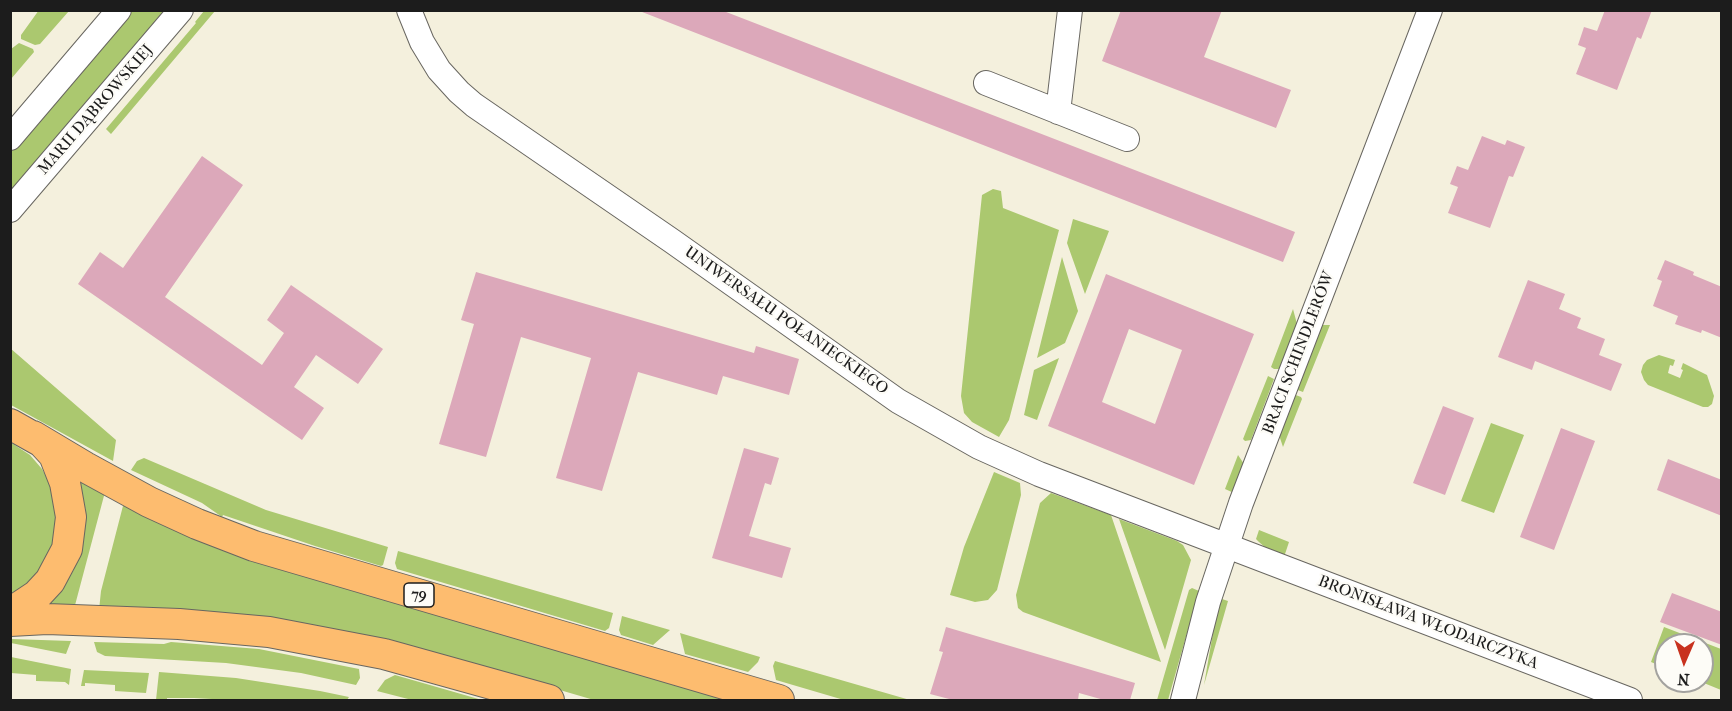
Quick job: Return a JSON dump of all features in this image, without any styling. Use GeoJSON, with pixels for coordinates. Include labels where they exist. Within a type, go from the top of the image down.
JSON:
{"type":"FeatureCollection","features":[{"type":"Feature","properties":{"kind":"main road"},"geometry":{"type":"LineString","coordinates":[[10,613],[37,595],[50,581],[63,558],[70,532],[70,507],[62,472],[49,449],[22,430]]}},
{"type":"Feature","properties":{"kind":"main road","name":"79"},"geometry":{"type":"LineString","coordinates":[[22,430],[149,502],[246,543],[778,700]]}},
{"type":"Feature","properties":{"kind":"main road"},"geometry":{"type":"LineString","coordinates":[[10,621],[46,619],[179,624],[269,632],[384,654],[549,700]]}},
{"type":"Feature","properties":{"kind":"street"},"geometry":{"type":"LineString","coordinates":[[10,138],[119,10]]}},
{"type":"Feature","properties":{"kind":"street","name":"MARII DĄBROWSKIEJ"},"geometry":{"type":"LineString","coordinates":[[10,210],[181,10]]}},
{"type":"Feature","properties":{"kind":"street","name":"UNIWERSAŁU POŁANIECKIEGO"},"geometry":{"type":"LineString","coordinates":[[409,10],[422,42],[439,70],[474,105],[898,400],[1005,460],[1226,545]]}},
{"type":"Feature","properties":{"kind":"street"},"geometry":{"type":"LineString","coordinates":[[1058,112],[1070,10]]}},
{"type":"Feature","properties":{"kind":"street","name":"BRACI SCHINDLERÓW"},"geometry":{"type":"LineString","coordinates":[[1183,700],[1208,602],[1226,545],[1430,10]]}},
{"type":"Feature","properties":{"kind":"street"},"geometry":{"type":"LineString","coordinates":[[986,83],[1127,139]]}},
{"type":"Feature","properties":{"kind":"street","name":"BRONISŁAWA WŁODARCZYKA"},"geometry":{"type":"LineString","coordinates":[[1226,545],[1630,700]]}},
{"type":"Feature","properties":{"kind":"green space"},"geometry":{"type":"Polygon","coordinates":[[[39,10],[69,11],[40,44],[35,45],[21,39],[21,35],[39,10]]]}},
{"type":"Feature","properties":{"kind":"green space"},"geometry":{"type":"Polygon","coordinates":[[[127,11],[173,11],[11,200],[11,148],[127,11]]]}},
{"type":"Feature","properties":{"kind":"green space"},"geometry":{"type":"Polygon","coordinates":[[[204,11],[215,11],[111,134],[106,129],[204,11]]]}},
{"type":"Feature","properties":{"kind":"green space"},"geometry":{"type":"Polygon","coordinates":[[[19,43],[33,49],[34,52],[11,79],[11,49],[19,43]]]}},
{"type":"Feature","properties":{"kind":"green space"},"geometry":{"type":"Polygon","coordinates":[[[993,189],[1001,191],[1003,208],[1059,230],[1009,420],[999,437],[972,422],[964,413],[961,396],[982,195],[993,189]]]}},
{"type":"Feature","properties":{"kind":"green space"},"geometry":{"type":"Polygon","coordinates":[[[1073,219],[1109,231],[1085,294],[1067,243],[1073,219]]]}},
{"type":"Feature","properties":{"kind":"green space"},"geometry":{"type":"Polygon","coordinates":[[[1062,257],[1078,311],[1065,343],[1037,358],[1062,257]]]}},
{"type":"Feature","properties":{"kind":"green space"},"geometry":{"type":"Polygon","coordinates":[[[1293,309],[1297,324],[1279,369],[1274,369],[1271,367],[1293,309]]]}},
{"type":"Feature","properties":{"kind":"green space"},"geometry":{"type":"Polygon","coordinates":[[[1319,325],[1330,325],[1303,392],[1295,389],[1319,325]]]}},
{"type":"Feature","properties":{"kind":"green space"},"geometry":{"type":"Polygon","coordinates":[[[10,348],[116,440],[113,461],[11,405],[10,348]]]}},
{"type":"Feature","properties":{"kind":"green space"},"geometry":{"type":"Polygon","coordinates":[[[1659,355],[1675,360],[1673,366],[1670,365],[1668,373],[1680,378],[1683,363],[1707,375],[1714,396],[1712,404],[1703,407],[1648,385],[1641,372],[1643,365],[1647,360],[1659,355]]]}},
{"type":"Feature","properties":{"kind":"green space"},"geometry":{"type":"Polygon","coordinates":[[[1059,358],[1037,420],[1024,415],[1034,370],[1059,358]]]}},
{"type":"Feature","properties":{"kind":"green space"},"geometry":{"type":"Polygon","coordinates":[[[1268,376],[1274,379],[1251,440],[1245,441],[1243,439],[1268,376]]]}},
{"type":"Feature","properties":{"kind":"green space"},"geometry":{"type":"Polygon","coordinates":[[[1293,394],[1302,399],[1283,447],[1279,435],[1293,394]]]}},
{"type":"Feature","properties":{"kind":"green space"},"geometry":{"type":"Polygon","coordinates":[[[1491,423],[1524,435],[1494,513],[1461,501],[1491,423]]]}},
{"type":"Feature","properties":{"kind":"green space"},"geometry":{"type":"Polygon","coordinates":[[[10,442],[30,455],[42,469],[50,484],[56,506],[55,537],[49,556],[32,581],[10,596],[10,442]]]}},
{"type":"Feature","properties":{"kind":"green space"},"geometry":{"type":"Polygon","coordinates":[[[1238,455],[1244,464],[1234,493],[1225,489],[1238,455]]]}},
{"type":"Feature","properties":{"kind":"green space"},"geometry":{"type":"Polygon","coordinates":[[[144,458],[266,510],[388,547],[383,565],[315,546],[223,515],[222,517],[202,503],[131,470],[137,461],[144,458]]]}},
{"type":"Feature","properties":{"kind":"green space"},"geometry":{"type":"Polygon","coordinates":[[[994,472],[1020,483],[1021,495],[997,590],[988,600],[975,602],[950,595],[964,547],[994,472]]]}},
{"type":"Feature","properties":{"kind":"green space"},"geometry":{"type":"Polygon","coordinates":[[[79,480],[105,492],[74,609],[53,608],[48,604],[73,571],[83,544],[86,512],[79,480]]]}},
{"type":"Feature","properties":{"kind":"green space"},"geometry":{"type":"Polygon","coordinates":[[[1051,493],[1111,515],[1161,662],[1023,612],[1018,608],[1016,595],[1040,503],[1051,493]]]}},
{"type":"Feature","properties":{"kind":"green space"},"geometry":{"type":"Polygon","coordinates":[[[124,502],[738,700],[594,700],[529,681],[99,610],[101,591],[124,502]]]}},
{"type":"Feature","properties":{"kind":"green space"},"geometry":{"type":"Polygon","coordinates":[[[1119,519],[1177,541],[1183,545],[1191,560],[1165,650],[1119,519]]]}},
{"type":"Feature","properties":{"kind":"green space"},"geometry":{"type":"Polygon","coordinates":[[[1259,530],[1289,542],[1284,557],[1267,549],[1256,539],[1259,530]]]}},
{"type":"Feature","properties":{"kind":"green space"},"geometry":{"type":"Polygon","coordinates":[[[398,551],[613,613],[609,628],[605,631],[397,569],[395,563],[398,551]]]}},
{"type":"Feature","properties":{"kind":"green space"},"geometry":{"type":"Polygon","coordinates":[[[1192,588],[1199,591],[1168,700],[1157,700],[1189,590],[1192,588]]]}},
{"type":"Feature","properties":{"kind":"green space"},"geometry":{"type":"Polygon","coordinates":[[[1219,598],[1228,601],[1204,685],[1210,650],[1219,598]]]}},
{"type":"Feature","properties":{"kind":"green space"},"geometry":{"type":"Polygon","coordinates":[[[622,616],[670,630],[653,645],[621,635],[619,630],[622,616]]]}},
{"type":"Feature","properties":{"kind":"green space"},"geometry":{"type":"Polygon","coordinates":[[[1664,627],[1680,633],[1662,633],[1664,627]]]}},
{"type":"Feature","properties":{"kind":"green space"},"geometry":{"type":"Polygon","coordinates":[[[680,633],[760,657],[748,672],[685,654],[680,633]]]}},
{"type":"Feature","properties":{"kind":"green space"},"geometry":{"type":"Polygon","coordinates":[[[11,639],[71,641],[66,654],[11,643],[11,639]]]}},
{"type":"Feature","properties":{"kind":"green space"},"geometry":{"type":"Polygon","coordinates":[[[94,642],[164,644],[171,642],[259,649],[359,669],[360,678],[356,685],[301,673],[226,663],[105,656],[97,652],[94,642]]]}},
{"type":"Feature","properties":{"kind":"green space"},"geometry":{"type":"Polygon","coordinates":[[[1714,646],[1721,649],[1721,690],[1714,687],[1714,646]]]}},
{"type":"Feature","properties":{"kind":"green space"},"geometry":{"type":"Polygon","coordinates":[[[11,657],[71,669],[69,685],[65,682],[36,681],[36,675],[11,673],[11,657]]]}},
{"type":"Feature","properties":{"kind":"green space"},"geometry":{"type":"Polygon","coordinates":[[[775,661],[910,700],[844,700],[776,680],[773,666],[775,661]]]}},
{"type":"Feature","properties":{"kind":"green space"},"geometry":{"type":"Polygon","coordinates":[[[84,670],[149,673],[146,693],[115,691],[115,685],[85,683],[85,686],[81,686],[84,670]]]}},
{"type":"Feature","properties":{"kind":"green space"},"geometry":{"type":"Polygon","coordinates":[[[159,672],[236,678],[349,697],[347,700],[167,698],[167,700],[156,700],[159,672]]]}},
{"type":"Feature","properties":{"kind":"green space"},"geometry":{"type":"Polygon","coordinates":[[[395,675],[482,700],[412,700],[377,691],[385,680],[395,675]]]}},
{"type":"Feature","properties":{"kind":"building"},"geometry":{"type":"Polygon","coordinates":[[[637,10],[721,10],[1295,232],[1283,262],[637,10]]]}},
{"type":"Feature","properties":{"kind":"building"},"geometry":{"type":"Polygon","coordinates":[[[1121,10],[1222,10],[1204,57],[1291,90],[1276,128],[1102,61],[1121,10]]]}},
{"type":"Feature","properties":{"kind":"building"},"geometry":{"type":"Polygon","coordinates":[[[1605,10],[1652,10],[1641,39],[1637,37],[1617,90],[1576,74],[1586,48],[1578,45],[1584,27],[1597,31],[1605,10]]]}},
{"type":"Feature","properties":{"kind":"building"},"geometry":{"type":"Polygon","coordinates":[[[1482,136],[1505,145],[1507,140],[1525,147],[1513,177],[1509,176],[1490,228],[1448,213],[1458,187],[1450,184],[1457,166],[1468,170],[1482,136]]]}},
{"type":"Feature","properties":{"kind":"building"},"geometry":{"type":"Polygon","coordinates":[[[202,156],[243,185],[165,297],[262,365],[284,333],[267,320],[291,285],[383,349],[358,384],[316,355],[294,387],[324,408],[302,440],[78,284],[100,252],[123,268],[202,156]]]}},
{"type":"Feature","properties":{"kind":"building"},"geometry":{"type":"Polygon","coordinates":[[[1665,260],[1722,287],[1722,338],[1702,330],[1701,333],[1675,324],[1678,316],[1653,306],[1662,281],[1657,279],[1665,260]]]}},
{"type":"Feature","properties":{"kind":"building"},"geometry":{"type":"Polygon","coordinates":[[[476,272],[754,353],[756,346],[799,359],[789,395],[723,376],[717,395],[638,372],[602,491],[556,478],[591,358],[521,337],[486,457],[439,444],[474,324],[461,320],[476,272]]]}},
{"type":"Feature","properties":{"kind":"building"},"geometry":{"type":"Polygon","coordinates":[[[1106,274],[1254,334],[1194,485],[1048,426],[1106,274]],[[1129,329],[1102,402],[1155,424],[1182,350],[1129,329]]]}},
{"type":"Feature","properties":{"kind":"building"},"geometry":{"type":"Polygon","coordinates":[[[1528,280],[1565,294],[1559,309],[1581,318],[1577,328],[1605,339],[1599,355],[1622,364],[1611,391],[1535,361],[1532,370],[1498,357],[1528,280]]]}},
{"type":"Feature","properties":{"kind":"building"},"geometry":{"type":"Polygon","coordinates":[[[1443,406],[1474,418],[1445,495],[1413,483],[1443,406]]]}},
{"type":"Feature","properties":{"kind":"building"},"geometry":{"type":"Polygon","coordinates":[[[1561,428],[1595,441],[1554,550],[1520,537],[1561,428]]]}},
{"type":"Feature","properties":{"kind":"building"},"geometry":{"type":"Polygon","coordinates":[[[744,448],[779,458],[771,485],[765,483],[749,536],[791,548],[782,578],[712,558],[744,448]]]}},
{"type":"Feature","properties":{"kind":"building"},"geometry":{"type":"Polygon","coordinates":[[[1668,459],[1722,480],[1722,516],[1657,490],[1668,459]]]}},
{"type":"Feature","properties":{"kind":"building"},"geometry":{"type":"Polygon","coordinates":[[[1672,593],[1722,612],[1722,645],[1714,642],[1714,633],[1690,633],[1660,622],[1672,593]]]}},
{"type":"Feature","properties":{"kind":"building"},"geometry":{"type":"Polygon","coordinates":[[[946,627],[1135,683],[1130,700],[1104,700],[1079,693],[1078,700],[953,700],[930,694],[943,652],[939,651],[946,627]]]}}]}
